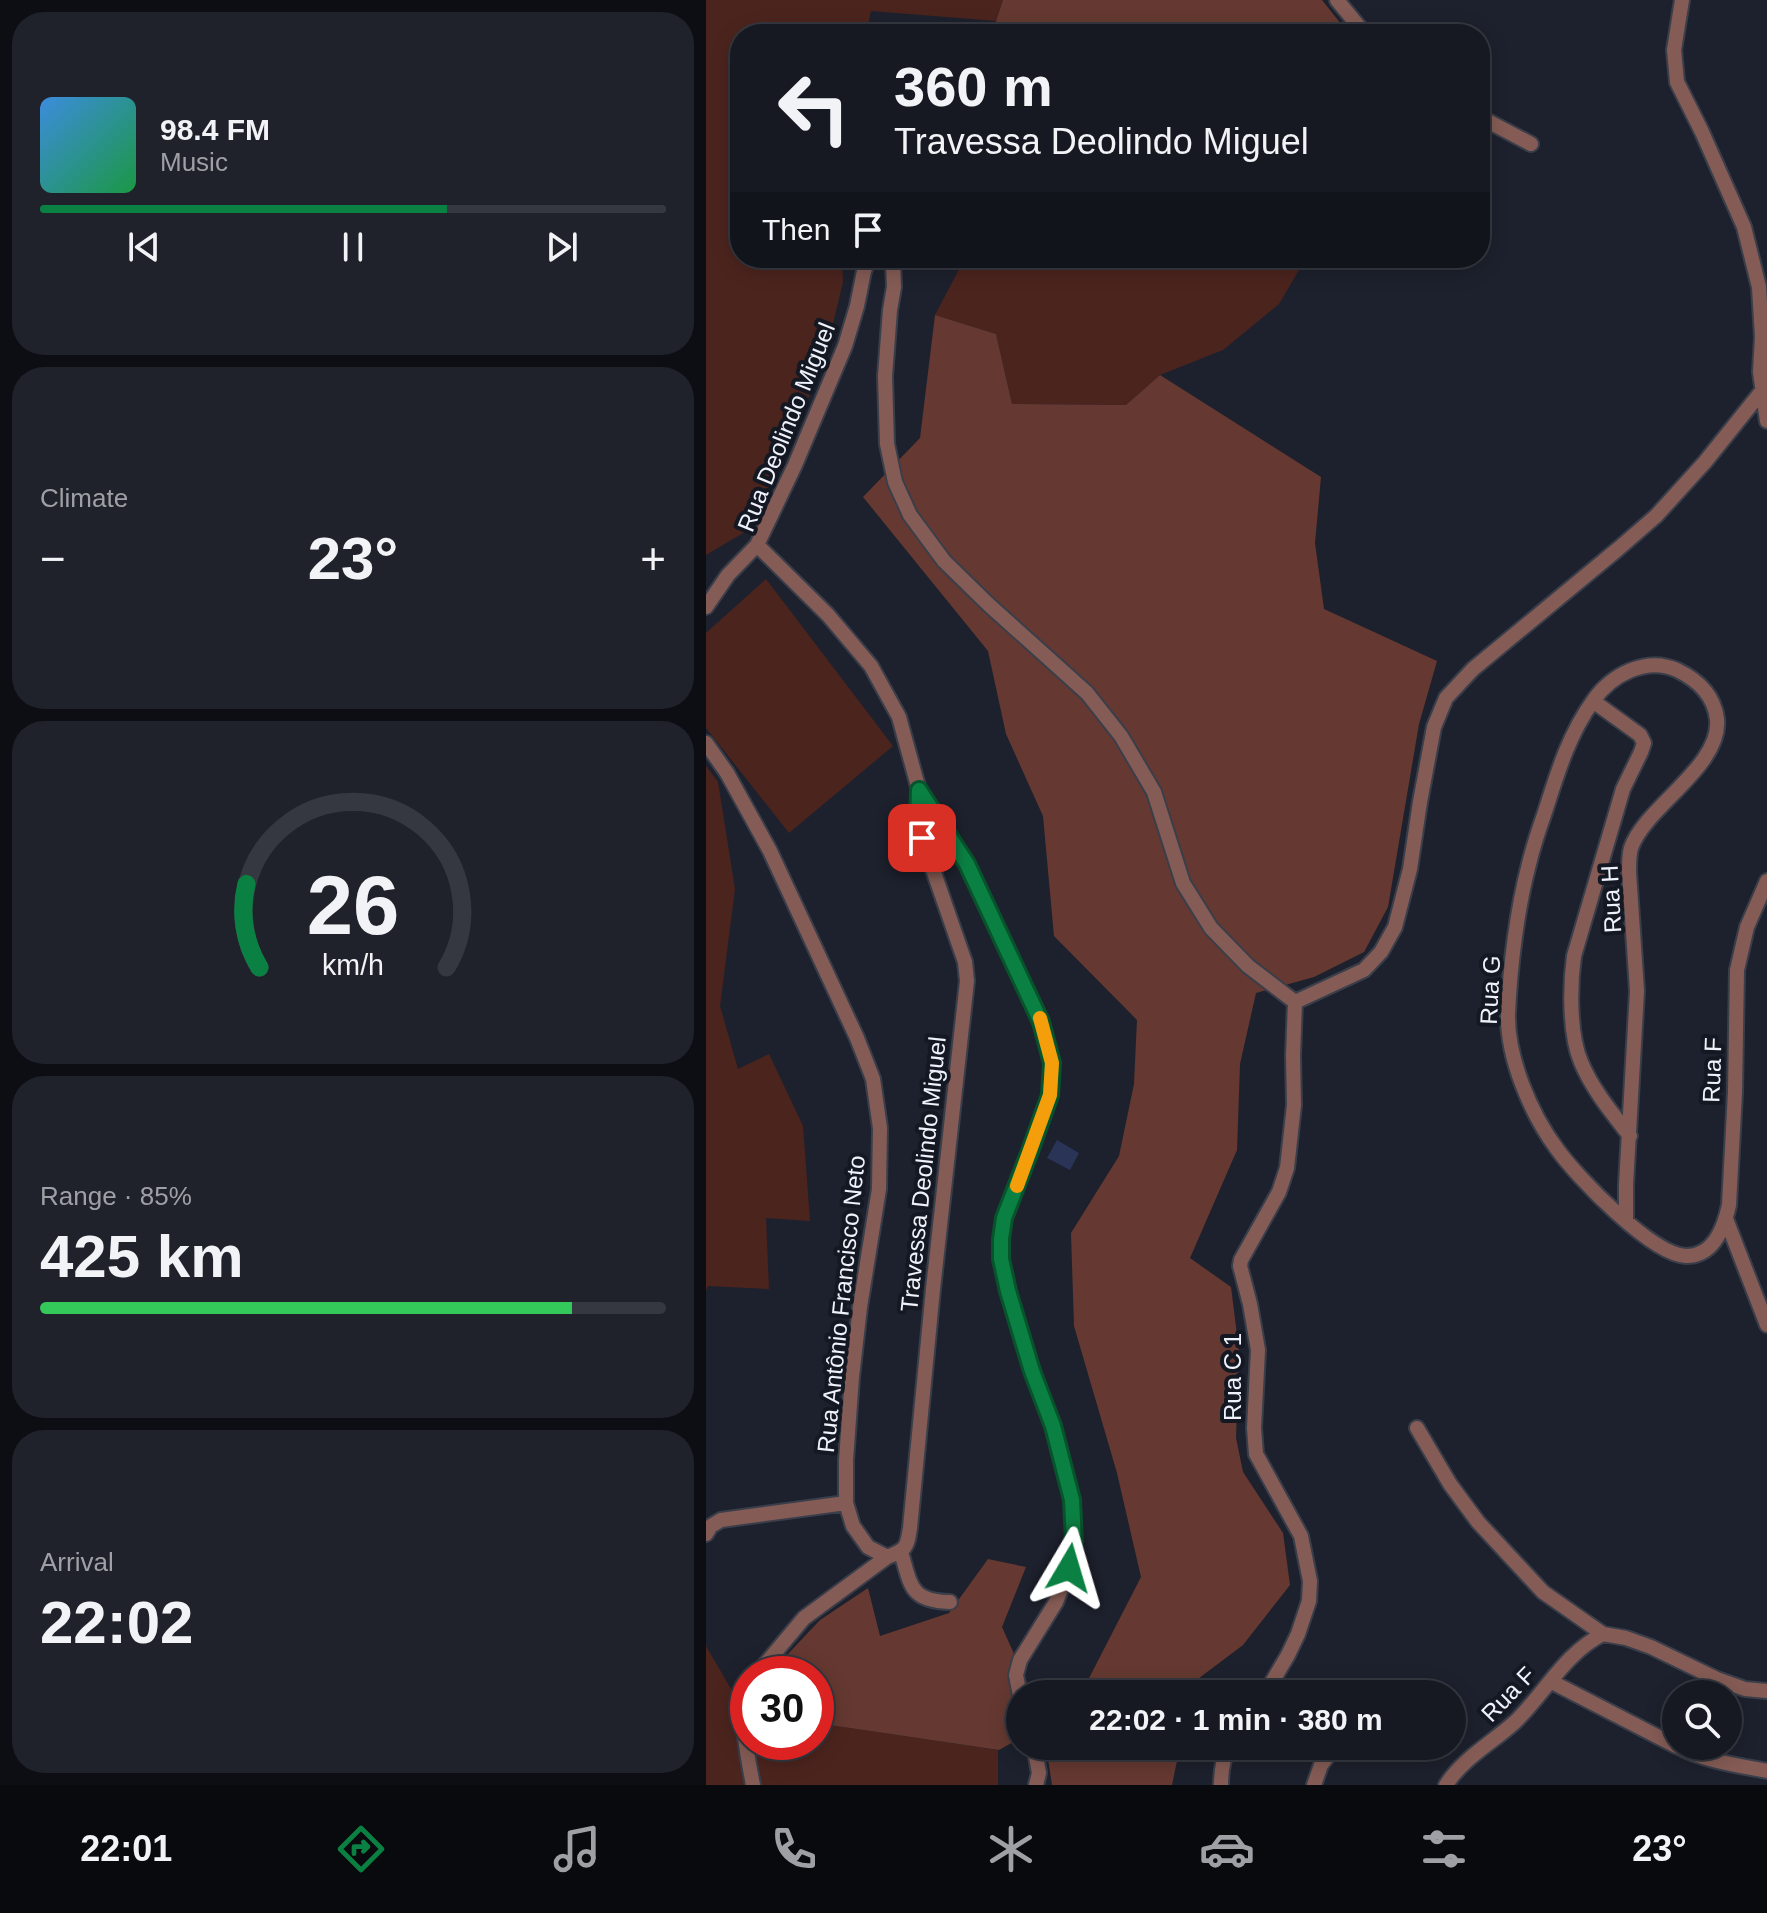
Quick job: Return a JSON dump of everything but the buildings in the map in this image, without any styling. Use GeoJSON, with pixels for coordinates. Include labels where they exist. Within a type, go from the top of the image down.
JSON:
{"type":"FeatureCollection","features":[{"type":"Feature","properties":{"kind":"street"},"geometry":{"type":"LineString","coordinates":[[1337,0],[1357,24]]}},
{"type":"Feature","properties":{"kind":"street"},"geometry":{"type":"LineString","coordinates":[[1682,0],[1674,50],[1677,82],[1744,227],[1759,287],[1762,337],[1760,372],[1767,421]]}},
{"type":"Feature","properties":{"kind":"street"},"geometry":{"type":"LineString","coordinates":[[1490,122],[1531,144]]}},
{"type":"Feature","properties":{"kind":"street","name":"Rua Deolindo Miguel"},"geometry":{"type":"LineString","coordinates":[[865,268],[845,346],[789,479],[757,545],[828,615],[871,666],[899,717],[919,790],[967,864],[1041,1022],[1052,1063],[1050,1095],[1004,1218],[1001,1259],[1032,1371],[1053,1426],[1072,1500],[1074,1541],[1069,1568],[1056,1602],[1020,1660],[1017,1680]]}},
{"type":"Feature","properties":{"kind":"street"},"geometry":{"type":"LineString","coordinates":[[891,268],[894,287],[885,376],[887,444],[895,482],[910,515],[944,561],[1087,693],[1121,736],[1154,792],[1183,883],[1211,928],[1248,966],[1295,1002],[1364,970],[1381,952],[1395,927],[1410,869],[1434,727],[1446,698],[1473,669],[1656,516],[1705,462],[1762,391]]}},
{"type":"Feature","properties":{"kind":"street"},"geometry":{"type":"LineString","coordinates":[[706,607],[728,575],[757,545]]}},
{"type":"Feature","properties":{"kind":"street","name":"Rua H"},"geometry":{"type":"LineString","coordinates":[[1593,701],[1617,678],[1637,666],[1659,666],[1676,669],[1710,695],[1717,721],[1713,746],[1637,836],[1629,857],[1637,991],[1626,1221]]}},
{"type":"Feature","properties":{"kind":"street"},"geometry":{"type":"LineString","coordinates":[[1593,701],[1640,735],[1644,743],[1623,789],[1574,956],[1570,983],[1577,1051],[1582,1064],[1630,1136]]}},
{"type":"Feature","properties":{"kind":"street","name":"Rua G"},"geometry":{"type":"LineString","coordinates":[[1593,701],[1567,749],[1528,865],[1515,936],[1508,1016],[1510,1044],[1532,1107],[1556,1149],[1626,1221],[1656,1244],[1687,1256],[1712,1245],[1726,1219]]}},
{"type":"Feature","properties":{"kind":"street","name":"Rua Antônio Francisco Neto"},"geometry":{"type":"LineString","coordinates":[[706,743],[727,773],[770,851],[873,1079],[880,1128],[879,1189],[852,1377],[846,1503],[853,1526],[868,1547],[887,1557]]}},
{"type":"Feature","properties":{"kind":"street","name":"Travessa Deolindo Miguel"},"geometry":{"type":"LineString","coordinates":[[901,1552],[907,1545],[910,1528],[967,981],[965,962],[922,838],[918,820],[919,790]]}},
{"type":"Feature","properties":{"kind":"street","name":"Rua F"},"geometry":{"type":"LineString","coordinates":[[1726,1219],[1735,1092],[1737,970],[1747,927],[1767,881]]}},
{"type":"Feature","properties":{"kind":"street","name":"Rua C 1"},"geometry":{"type":"LineString","coordinates":[[1273,1680],[1298,1634],[1309,1601],[1310,1581],[1301,1536],[1256,1454],[1254,1428],[1258,1350],[1240,1266],[1279,1192],[1287,1168],[1294,1105],[1295,1002]]}},
{"type":"Feature","properties":{"kind":"street"},"geometry":{"type":"LineString","coordinates":[[1726,1219],[1767,1325]]}},
{"type":"Feature","properties":{"kind":"street"},"geometry":{"type":"LineString","coordinates":[[1417,1428],[1450,1484],[1478,1522],[1543,1592],[1603,1634],[1651,1647],[1745,1689],[1767,1691]]}},
{"type":"Feature","properties":{"kind":"street"},"geometry":{"type":"LineString","coordinates":[[706,1534],[711,1526],[721,1520],[846,1503]]}},
{"type":"Feature","properties":{"kind":"street"},"geometry":{"type":"LineString","coordinates":[[772,1656],[804,1618],[887,1557],[901,1552],[916,1594],[932,1602],[950,1602]]}},
{"type":"Feature","properties":{"kind":"street","name":"Rua F"},"geometry":{"type":"LineString","coordinates":[[1446,1785],[1461,1765],[1514,1723],[1537,1700],[1579,1649],[1603,1634]]}},
{"type":"Feature","properties":{"kind":"street"},"geometry":{"type":"LineString","coordinates":[[1552,1682],[1662,1739]]}},
{"type":"Feature","properties":{"kind":"street"},"geometry":{"type":"LineString","coordinates":[[748,1760],[753,1785]]}},
{"type":"Feature","properties":{"kind":"street"},"geometry":{"type":"LineString","coordinates":[[1036,1785],[1039,1773],[1037,1760]]}},
{"type":"Feature","properties":{"kind":"street"},"geometry":{"type":"LineString","coordinates":[[1221,1785],[1225,1760]]}},
{"type":"Feature","properties":{"kind":"street"},"geometry":{"type":"LineString","coordinates":[[1314,1785],[1325,1760]]}},
{"type":"Feature","properties":{"kind":"street"},"geometry":{"type":"LineString","coordinates":[[1714,1760],[1767,1771]]}},
{"type":"Feature","properties":{"kind":"shaded area"},"geometry":{"type":"Polygon","coordinates":[[[706,0],[1003,0],[996,21],[871,11],[868,24],[730,24],[730,268],[842,268],[843,282],[823,365],[750,529],[706,555],[706,0]]]}},
{"type":"Feature","properties":{"kind":"shaded area"},"geometry":{"type":"Polygon","coordinates":[[[1003,0],[1322,0],[1341,24],[996,24],[1003,0]]]}},
{"type":"Feature","properties":{"kind":"shaded area"},"geometry":{"type":"Polygon","coordinates":[[[960,268],[1300,268],[1279,304],[1223,350],[1160,375],[1126,405],[1012,404],[996,334],[935,315],[960,268]]]}},
{"type":"Feature","properties":{"kind":"shaded area"},"geometry":{"type":"Polygon","coordinates":[[[935,315],[996,334],[1012,404],[1126,405],[1160,375],[1321,477],[1315,543],[1324,609],[1437,661],[1419,724],[1388,907],[1364,952],[1314,977],[1256,993],[1240,1064],[1237,1150],[1190,1258],[1231,1287],[1239,1351],[1236,1438],[1243,1472],[1283,1533],[1290,1585],[1243,1645],[1197,1680],[1088,1680],[1141,1577],[1117,1473],[1074,1326],[1071,1233],[1119,1156],[1134,1084],[1137,1020],[1054,936],[1043,816],[1006,734],[988,651],[863,497],[920,438],[935,315]]]}},
{"type":"Feature","properties":{"kind":"shaded area"},"geometry":{"type":"Polygon","coordinates":[[[766,579],[893,746],[789,833],[706,728],[706,633],[766,579]]]}},
{"type":"Feature","properties":{"kind":"shaded area"},"geometry":{"type":"Polygon","coordinates":[[[706,766],[718,782],[735,889],[720,1006],[738,1069],[769,1054],[803,1126],[810,1221],[766,1218],[769,1289],[708,1286],[706,1291],[706,766]]]}},
{"type":"Feature","properties":{"kind":"shaded area"},"geometry":{"type":"Polygon","coordinates":[[[988,1559],[1026,1567],[1002,1627],[1026,1680],[1006,1680],[1006,1746],[999,1750],[834,1726],[834,1656],[786,1656],[820,1620],[868,1588],[880,1636],[949,1613],[988,1559]]]}},
{"type":"Feature","properties":{"kind":"shaded area"},"geometry":{"type":"Polygon","coordinates":[[[706,1646],[730,1687],[730,1760],[834,1760],[834,1726],[998,1750],[998,1785],[706,1785],[706,1646]]]}},
{"type":"Feature","properties":{"kind":"shaded area"},"geometry":{"type":"Polygon","coordinates":[[[1048,1760],[1177,1761],[1172,1785],[1052,1785],[1048,1760]]]}},
{"type":"Feature","properties":{"kind":"slow traffic"},"geometry":{"type":"LineString","coordinates":[[1017,1186],[1050,1095],[1052,1063],[1040,1018]]}},
{"type":"Feature","properties":{"kind":"route"},"geometry":{"type":"LineString","coordinates":[[922,838],[918,820],[919,790],[967,864],[1041,1022],[1052,1063],[1050,1095],[1004,1218],[1001,1259],[1032,1371],[1053,1426],[1072,1500],[1074,1541],[1069,1568]]}}]}
